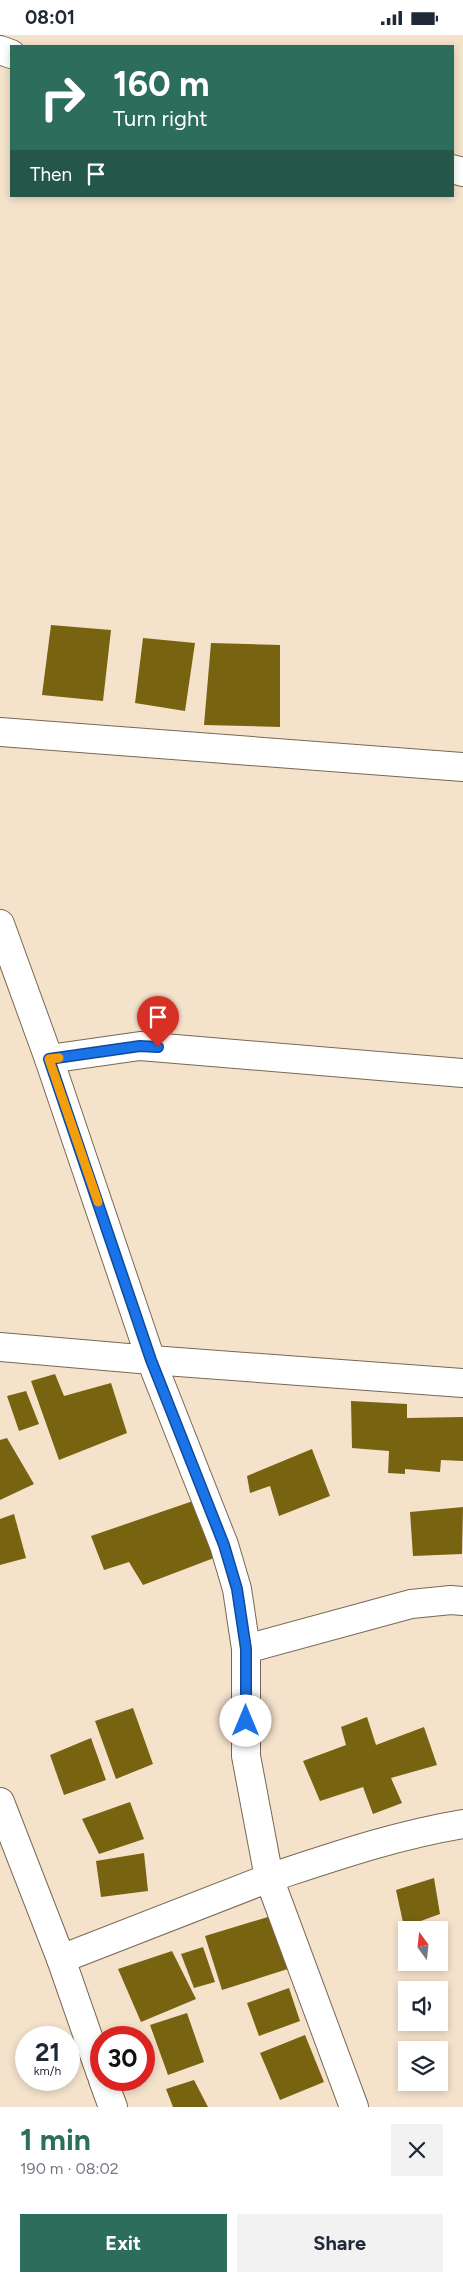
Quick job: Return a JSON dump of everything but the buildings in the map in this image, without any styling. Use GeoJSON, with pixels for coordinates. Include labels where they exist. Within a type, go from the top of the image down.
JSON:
{"type":"FeatureCollection","features":[{"type":"Feature","properties":{"kind":"street"},"geometry":{"type":"LineString","coordinates":[[0,733],[463,767]]}},
{"type":"Feature","properties":{"kind":"street"},"geometry":{"type":"LineString","coordinates":[[0,924],[49,1059],[151,1360],[224,1545],[237,1589],[246,1649],[246,1756],[269,1878],[354,2107]]}},
{"type":"Feature","properties":{"kind":"street"},"geometry":{"type":"LineString","coordinates":[[49,1059],[140,1046],[463,1073]]}},
{"type":"Feature","properties":{"kind":"street"},"geometry":{"type":"LineString","coordinates":[[0,1347],[463,1383]]}},
{"type":"Feature","properties":{"kind":"street"},"geometry":{"type":"LineString","coordinates":[[246,1649],[412,1605],[451,1600],[463,1601]]}},
{"type":"Feature","properties":{"kind":"street"},"geometry":{"type":"LineString","coordinates":[[0,1803],[90,2043]]}},
{"type":"Feature","properties":{"kind":"street"},"geometry":{"type":"LineString","coordinates":[[60,1959],[269,1878],[364,1847],[433,1829],[463,1824]]}},
{"type":"Feature","properties":{"kind":"street"},"geometry":{"type":"LineString","coordinates":[[107,2091],[113,2107]]}},
{"type":"Feature","properties":{"kind":"slow traffic"},"geometry":{"type":"LineString","coordinates":[[59,1058],[49,1059],[98,1202]]}},
{"type":"Feature","properties":{"kind":"route"},"geometry":{"type":"LineString","coordinates":[[158,1047],[140,1046],[49,1059],[151,1360],[224,1545],[237,1589],[246,1649],[246,1721]]}}]}
